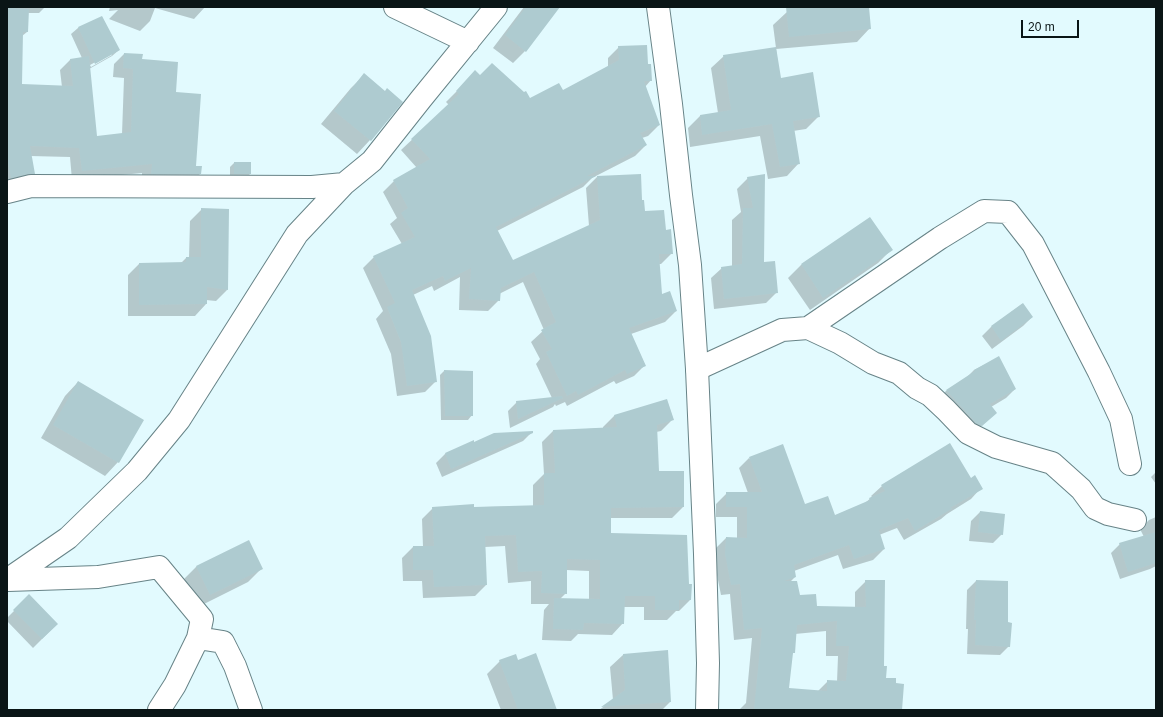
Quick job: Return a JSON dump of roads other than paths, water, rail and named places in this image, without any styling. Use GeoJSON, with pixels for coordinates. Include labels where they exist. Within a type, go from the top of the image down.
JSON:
{"type":"FeatureCollection","features":[{"type":"Feature","properties":{"kind":"street"},"geometry":{"type":"LineString","coordinates":[[395,7],[468,42]]}},
{"type":"Feature","properties":{"kind":"street"},"geometry":{"type":"LineString","coordinates":[[8,580],[68,538],[137,471],[179,420],[297,234],[344,184],[372,161],[496,7]]}},
{"type":"Feature","properties":{"kind":"street"},"geometry":{"type":"LineString","coordinates":[[658,7],[690,265],[697,369],[705,562],[708,663],[706,710]]}},
{"type":"Feature","properties":{"kind":"street"},"geometry":{"type":"LineString","coordinates":[[7,192],[32,186],[312,187],[344,184]]}},
{"type":"Feature","properties":{"kind":"street"},"geometry":{"type":"LineString","coordinates":[[808,328],[940,238],[984,211],[1008,212],[1033,244],[1099,372],[1121,419],[1130,464]]}},
{"type":"Feature","properties":{"kind":"street"},"geometry":{"type":"LineString","coordinates":[[697,369],[782,330],[808,328],[840,343],[873,362],[899,373],[917,388],[930,395],[968,433],[996,448],[1052,463],[1081,488],[1095,508],[1108,514],[1135,520]]}},
{"type":"Feature","properties":{"kind":"street"},"geometry":{"type":"LineString","coordinates":[[8,580],[98,576],[159,567],[202,618],[198,638],[174,685],[159,710]]}},
{"type":"Feature","properties":{"kind":"street"},"geometry":{"type":"LineString","coordinates":[[198,638],[223,642],[236,666],[251,710]]}}]}
